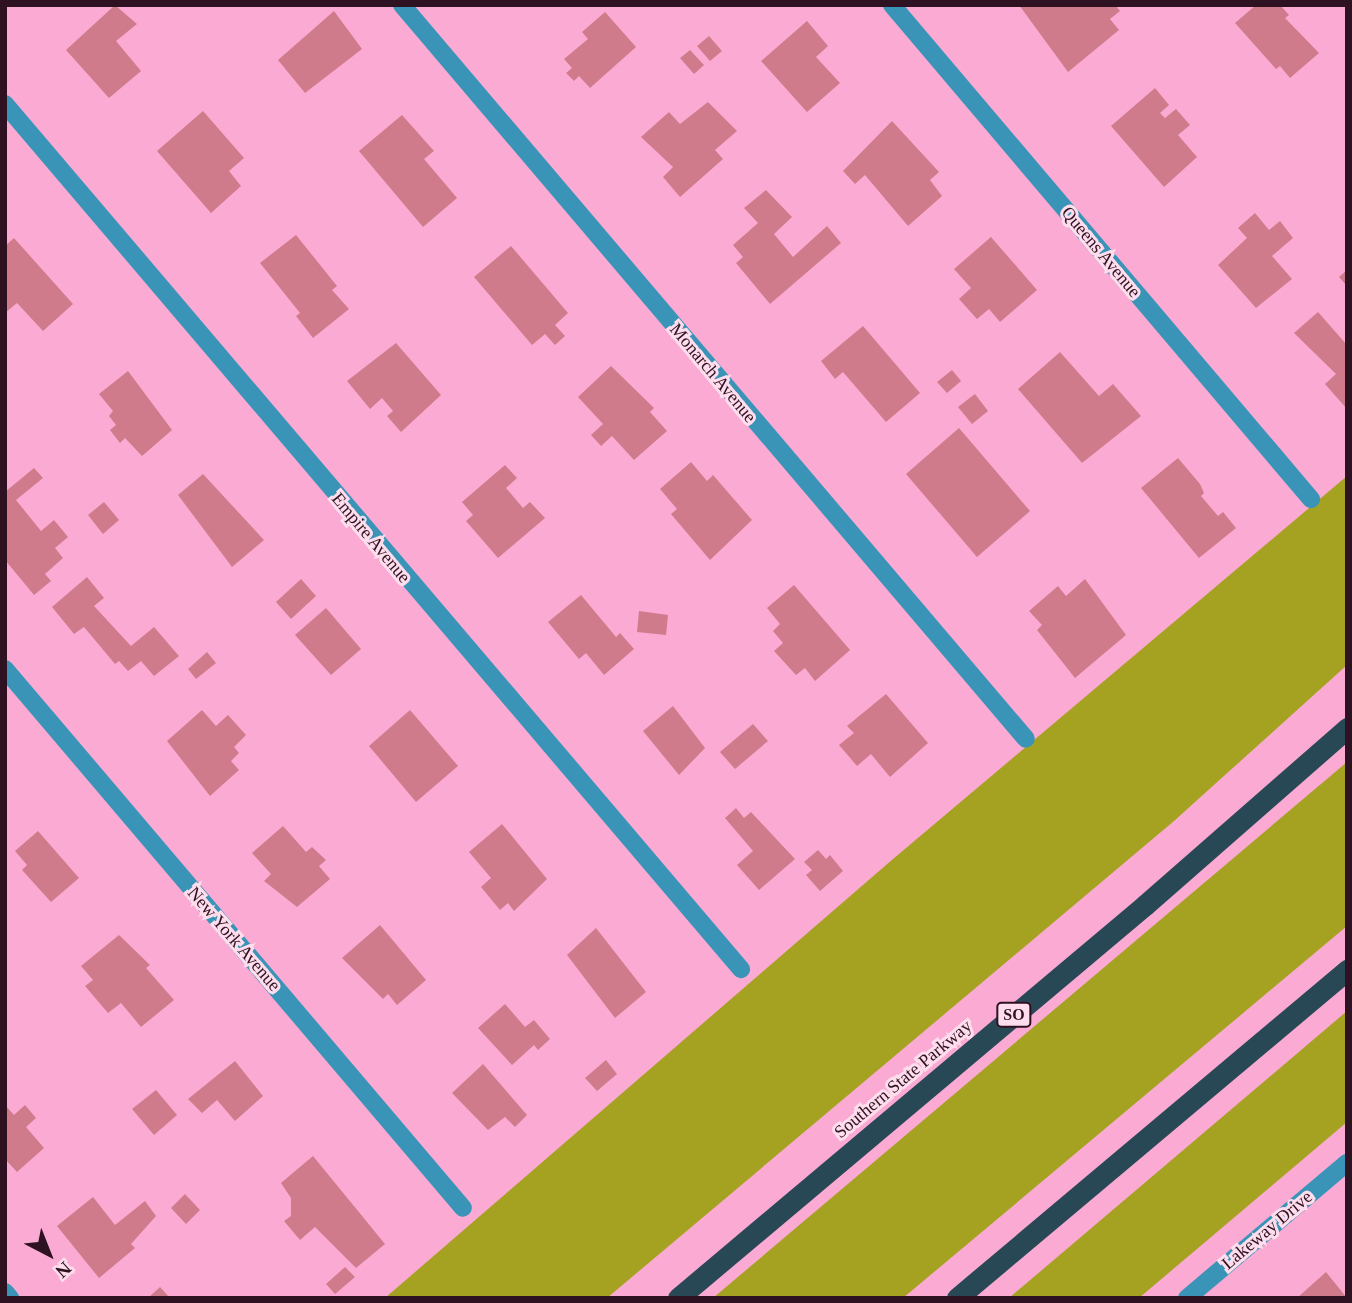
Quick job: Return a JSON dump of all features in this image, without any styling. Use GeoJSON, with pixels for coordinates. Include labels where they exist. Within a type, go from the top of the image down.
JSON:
{"type":"FeatureCollection","features":[{"type":"Feature","properties":{"kind":"highway","name":"Southern State Parkway"},"geometry":{"type":"LineString","coordinates":[[678,1298],[1156,896],[1347,728]]}},
{"type":"Feature","properties":{"kind":"highway"},"geometry":{"type":"LineString","coordinates":[[957,1298],[1347,971]]}},
{"type":"Feature","properties":{"kind":"street","name":"Monarch Avenue"},"geometry":{"type":"LineString","coordinates":[[402,5],[1026,739]]}},
{"type":"Feature","properties":{"kind":"street","name":"Queens Avenue"},"geometry":{"type":"LineString","coordinates":[[892,5],[1311,499]]}},
{"type":"Feature","properties":{"kind":"street","name":"Empire Avenue"},"geometry":{"type":"LineString","coordinates":[[5,104],[741,969]]}},
{"type":"Feature","properties":{"kind":"street","name":"New York Avenue"},"geometry":{"type":"LineString","coordinates":[[5,669],[463,1208]]}},
{"type":"Feature","properties":{"kind":"street","name":"Lakeway Drive"},"geometry":{"type":"LineString","coordinates":[[1187,1298],[1347,1163]]}},
{"type":"Feature","properties":{"kind":"street"},"geometry":{"type":"LineString","coordinates":[[5,1292],[10,1298]]}},
{"type":"Feature","properties":{"kind":"shaded area"},"geometry":{"type":"Polygon","coordinates":[[[1347,476],[1347,665],[1174,821],[607,1298],[385,1298],[893,859],[1347,476]]]}},
{"type":"Feature","properties":{"kind":"shaded area"},"geometry":{"type":"Polygon","coordinates":[[[1347,762],[1347,926],[903,1298],[713,1298],[1347,762]]]}},
{"type":"Feature","properties":{"kind":"shaded area"},"geometry":{"type":"Polygon","coordinates":[[[1347,1011],[1347,1122],[1139,1298],[1009,1298],[1347,1011]]]}},
{"type":"Feature","properties":{"kind":"building"},"geometry":{"type":"Polygon","coordinates":[[[115,5],[137,24],[116,41],[141,71],[109,98],[66,50],[115,5]]]}},
{"type":"Feature","properties":{"kind":"building"},"geometry":{"type":"Polygon","coordinates":[[[1019,5],[1115,5],[1120,11],[1110,19],[1119,30],[1068,72],[1019,5]]]}},
{"type":"Feature","properties":{"kind":"building"},"geometry":{"type":"Polygon","coordinates":[[[1256,5],[1280,5],[1289,15],[1285,18],[1319,53],[1290,78],[1280,66],[1276,69],[1235,23],[1256,5]]]}},
{"type":"Feature","properties":{"kind":"building"},"geometry":{"type":"Polygon","coordinates":[[[334,11],[362,49],[305,93],[278,60],[334,11]]]}},
{"type":"Feature","properties":{"kind":"building"},"geometry":{"type":"Polygon","coordinates":[[[605,12],[636,47],[590,88],[579,76],[574,81],[566,73],[572,68],[564,59],[588,39],[582,32],[605,12]]]}},
{"type":"Feature","properties":{"kind":"building"},"geometry":{"type":"Polygon","coordinates":[[[807,21],[828,46],[816,57],[840,83],[807,112],[761,61],[807,21]]]}},
{"type":"Feature","properties":{"kind":"building"},"geometry":{"type":"Polygon","coordinates":[[[709,36],[722,51],[710,61],[697,46],[709,36]]]}},
{"type":"Feature","properties":{"kind":"building"},"geometry":{"type":"Polygon","coordinates":[[[690,50],[704,65],[694,74],[680,58],[690,50]]]}},
{"type":"Feature","properties":{"kind":"building"},"geometry":{"type":"Polygon","coordinates":[[[1155,88],[1169,105],[1160,113],[1165,118],[1176,109],[1190,125],[1178,135],[1197,157],[1164,187],[1111,126],[1155,88]]]}},
{"type":"Feature","properties":{"kind":"building"},"geometry":{"type":"Polygon","coordinates":[[[708,102],[737,131],[715,150],[723,159],[680,197],[663,177],[673,167],[641,137],[669,112],[680,124],[708,102]]]}},
{"type":"Feature","properties":{"kind":"building"},"geometry":{"type":"Polygon","coordinates":[[[203,111],[244,158],[229,171],[241,186],[211,213],[157,151],[203,111]]]}},
{"type":"Feature","properties":{"kind":"building"},"geometry":{"type":"Polygon","coordinates":[[[402,115],[434,151],[424,159],[457,198],[423,227],[359,151],[402,115]]]}},
{"type":"Feature","properties":{"kind":"building"},"geometry":{"type":"Polygon","coordinates":[[[892,121],[939,172],[930,180],[942,196],[908,226],[865,175],[855,184],[843,171],[892,121]]]}},
{"type":"Feature","properties":{"kind":"building"},"geometry":{"type":"Polygon","coordinates":[[[766,190],[792,217],[774,234],[793,257],[827,226],[841,243],[770,304],[736,263],[743,257],[733,245],[758,223],[744,208],[766,190]]]}},
{"type":"Feature","properties":{"kind":"building"},"geometry":{"type":"Polygon","coordinates":[[[1255,213],[1269,230],[1280,221],[1293,238],[1272,256],[1292,279],[1256,308],[1218,265],[1247,238],[1238,228],[1255,213]]]}},
{"type":"Feature","properties":{"kind":"building"},"geometry":{"type":"Polygon","coordinates":[[[296,235],[337,286],[332,290],[349,309],[313,338],[296,316],[300,313],[260,263],[296,235]]]}},
{"type":"Feature","properties":{"kind":"building"},"geometry":{"type":"Polygon","coordinates":[[[991,237],[1037,290],[1000,322],[989,309],[977,319],[959,299],[971,288],[954,269],[991,237]]]}},
{"type":"Feature","properties":{"kind":"building"},"geometry":{"type":"Polygon","coordinates":[[[14,238],[73,304],[43,331],[17,303],[5,313],[5,246],[14,238]]]}},
{"type":"Feature","properties":{"kind":"building"},"geometry":{"type":"Polygon","coordinates":[[[511,246],[568,313],[555,325],[565,336],[555,345],[545,334],[532,345],[474,277],[511,246]]]}},
{"type":"Feature","properties":{"kind":"building"},"geometry":{"type":"Polygon","coordinates":[[[1347,270],[1347,286],[1339,277],[1347,270]]]}},
{"type":"Feature","properties":{"kind":"building"},"geometry":{"type":"Polygon","coordinates":[[[1318,312],[1347,345],[1347,409],[1325,384],[1336,374],[1294,333],[1318,312]]]}},
{"type":"Feature","properties":{"kind":"building"},"geometry":{"type":"Polygon","coordinates":[[[863,326],[920,393],[886,422],[843,372],[835,379],[821,361],[863,326]]]}},
{"type":"Feature","properties":{"kind":"building"},"geometry":{"type":"Polygon","coordinates":[[[396,343],[441,395],[401,432],[387,416],[393,411],[382,398],[370,409],[347,381],[396,343]]]}},
{"type":"Feature","properties":{"kind":"building"},"geometry":{"type":"Polygon","coordinates":[[[1060,352],[1099,396],[1113,384],[1141,416],[1082,463],[1018,389],[1060,352]]]}},
{"type":"Feature","properties":{"kind":"building"},"geometry":{"type":"Polygon","coordinates":[[[611,366],[654,408],[650,412],[667,431],[634,460],[612,436],[601,446],[591,435],[603,424],[578,397],[611,366]]]}},
{"type":"Feature","properties":{"kind":"building"},"geometry":{"type":"Polygon","coordinates":[[[952,370],[961,381],[947,393],[937,382],[952,370]]]}},
{"type":"Feature","properties":{"kind":"building"},"geometry":{"type":"Polygon","coordinates":[[[128,371],[172,430],[142,456],[125,438],[120,443],[110,430],[116,425],[109,416],[113,411],[99,394],[128,371]]]}},
{"type":"Feature","properties":{"kind":"building"},"geometry":{"type":"Polygon","coordinates":[[[975,394],[988,411],[972,424],[958,407],[975,394]]]}},
{"type":"Feature","properties":{"kind":"building"},"geometry":{"type":"Polygon","coordinates":[[[959,428],[1030,511],[977,557],[906,474],[959,428]]]}},
{"type":"Feature","properties":{"kind":"building"},"geometry":{"type":"Polygon","coordinates":[[[1178,458],[1200,484],[1204,493],[1201,496],[1218,516],[1223,512],[1236,528],[1199,558],[1141,488],[1178,458]]]}},
{"type":"Feature","properties":{"kind":"building"},"geometry":{"type":"Polygon","coordinates":[[[691,462],[707,481],[713,475],[752,520],[710,560],[671,514],[677,509],[660,489],[691,462]]]}},
{"type":"Feature","properties":{"kind":"building"},"geometry":{"type":"Polygon","coordinates":[[[505,465],[517,478],[506,488],[523,508],[530,502],[545,518],[498,558],[466,521],[473,515],[462,502],[505,465]]]}},
{"type":"Feature","properties":{"kind":"building"},"geometry":{"type":"Polygon","coordinates":[[[34,468],[43,478],[16,500],[41,531],[54,520],[68,537],[55,548],[63,558],[45,574],[51,581],[34,595],[5,560],[5,492],[34,468]]]}},
{"type":"Feature","properties":{"kind":"building"},"geometry":{"type":"Polygon","coordinates":[[[203,474],[264,540],[232,567],[178,495],[203,474]]]}},
{"type":"Feature","properties":{"kind":"building"},"geometry":{"type":"Polygon","coordinates":[[[104,502],[119,520],[103,534],[88,515],[104,502]]]}},
{"type":"Feature","properties":{"kind":"building"},"geometry":{"type":"Polygon","coordinates":[[[87,577],[104,598],[94,606],[131,646],[154,627],[179,656],[154,676],[141,661],[128,671],[119,661],[115,664],[84,627],[74,634],[52,607],[87,577]]]}},
{"type":"Feature","properties":{"kind":"building"},"geometry":{"type":"Polygon","coordinates":[[[301,579],[316,596],[291,619],[276,602],[301,579]]]}},
{"type":"Feature","properties":{"kind":"building"},"geometry":{"type":"Polygon","coordinates":[[[1085,579],[1126,635],[1075,678],[1037,630],[1042,625],[1029,611],[1058,586],[1066,596],[1085,579]]]}},
{"type":"Feature","properties":{"kind":"building"},"geometry":{"type":"Polygon","coordinates":[[[794,585],[850,650],[815,681],[805,668],[796,675],[774,651],[783,643],[773,631],[780,624],[767,608],[794,585]]]}},
{"type":"Feature","properties":{"kind":"building"},"geometry":{"type":"Polygon","coordinates":[[[581,595],[616,637],[620,633],[634,649],[604,675],[586,653],[579,659],[548,622],[581,595]]]}},
{"type":"Feature","properties":{"kind":"building"},"geometry":{"type":"Polygon","coordinates":[[[326,608],[361,649],[331,675],[295,635],[326,608]]]}},
{"type":"Feature","properties":{"kind":"building"},"geometry":{"type":"Polygon","coordinates":[[[639,611],[668,615],[666,635],[637,632],[639,611]]]}},
{"type":"Feature","properties":{"kind":"building"},"geometry":{"type":"Polygon","coordinates":[[[207,652],[216,663],[196,679],[188,669],[207,652]]]}},
{"type":"Feature","properties":{"kind":"building"},"geometry":{"type":"Polygon","coordinates":[[[886,694],[928,743],[890,777],[871,754],[857,766],[839,745],[854,733],[847,726],[886,694]]]}},
{"type":"Feature","properties":{"kind":"building"},"geometry":{"type":"Polygon","coordinates":[[[673,706],[705,748],[679,775],[643,731],[673,706]]]}},
{"type":"Feature","properties":{"kind":"building"},"geometry":{"type":"Polygon","coordinates":[[[202,710],[216,726],[228,715],[246,735],[234,747],[239,753],[231,761],[239,770],[210,796],[167,741],[202,710]]]}},
{"type":"Feature","properties":{"kind":"building"},"geometry":{"type":"Polygon","coordinates":[[[410,710],[458,766],[416,802],[369,746],[410,710]]]}},
{"type":"Feature","properties":{"kind":"building"},"geometry":{"type":"Polygon","coordinates":[[[753,724],[768,741],[735,769],[720,752],[753,724]]]}},
{"type":"Feature","properties":{"kind":"building"},"geometry":{"type":"Polygon","coordinates":[[[736,808],[744,818],[751,812],[795,859],[759,890],[737,865],[753,851],[725,818],[736,808]]]}},
{"type":"Feature","properties":{"kind":"building"},"geometry":{"type":"Polygon","coordinates":[[[502,824],[547,879],[514,911],[508,903],[500,910],[481,887],[491,878],[469,852],[502,824]]]}},
{"type":"Feature","properties":{"kind":"building"},"geometry":{"type":"Polygon","coordinates":[[[283,826],[306,852],[312,847],[326,860],[319,866],[330,879],[297,907],[264,881],[271,874],[252,853],[283,826]]]}},
{"type":"Feature","properties":{"kind":"building"},"geometry":{"type":"Polygon","coordinates":[[[38,831],[79,878],[51,902],[22,870],[27,865],[15,851],[38,831]]]}},
{"type":"Feature","properties":{"kind":"building"},"geometry":{"type":"Polygon","coordinates":[[[818,850],[826,859],[830,855],[843,871],[820,891],[806,875],[812,870],[804,862],[818,850]]]}},
{"type":"Feature","properties":{"kind":"building"},"geometry":{"type":"Polygon","coordinates":[[[380,925],[426,980],[397,1005],[388,994],[383,999],[342,958],[380,925]]]}},
{"type":"Feature","properties":{"kind":"building"},"geometry":{"type":"Polygon","coordinates":[[[596,928],[646,992],[615,1018],[567,955],[596,928]]]}},
{"type":"Feature","properties":{"kind":"building"},"geometry":{"type":"Polygon","coordinates":[[[119,935],[150,965],[146,968],[174,1000],[141,1027],[121,1003],[108,1013],[85,986],[93,980],[81,966],[119,935]]]}},
{"type":"Feature","properties":{"kind":"building"},"geometry":{"type":"Polygon","coordinates":[[[505,1004],[525,1027],[534,1020],[550,1039],[538,1050],[534,1045],[512,1065],[478,1028],[505,1004]]]}},
{"type":"Feature","properties":{"kind":"building"},"geometry":{"type":"Polygon","coordinates":[[[606,1060],[617,1074],[597,1091],[585,1078],[606,1060]]]}},
{"type":"Feature","properties":{"kind":"building"},"geometry":{"type":"Polygon","coordinates":[[[235,1061],[263,1096],[235,1121],[217,1100],[202,1113],[188,1099],[235,1061]]]}},
{"type":"Feature","properties":{"kind":"building"},"geometry":{"type":"Polygon","coordinates":[[[483,1064],[527,1115],[515,1127],[505,1117],[488,1130],[452,1093],[483,1064]]]}},
{"type":"Feature","properties":{"kind":"building"},"geometry":{"type":"Polygon","coordinates":[[[156,1090],[177,1115],[154,1135],[132,1109],[156,1090]]]}},
{"type":"Feature","properties":{"kind":"building"},"geometry":{"type":"Polygon","coordinates":[[[5,1105],[14,1115],[25,1105],[36,1118],[26,1127],[44,1148],[17,1172],[5,1159],[5,1105]]]}},
{"type":"Feature","properties":{"kind":"building"},"geometry":{"type":"Polygon","coordinates":[[[313,1156],[385,1244],[356,1268],[315,1227],[300,1240],[284,1221],[291,1216],[291,1198],[281,1183],[313,1156]]]}},
{"type":"Feature","properties":{"kind":"building"},"geometry":{"type":"Polygon","coordinates":[[[185,1194],[200,1210],[186,1224],[171,1208],[185,1194]]]}},
{"type":"Feature","properties":{"kind":"building"},"geometry":{"type":"Polygon","coordinates":[[[93,1197],[115,1225],[145,1201],[156,1216],[131,1244],[135,1248],[99,1278],[57,1226],[93,1197]]]}},
{"type":"Feature","properties":{"kind":"building"},"geometry":{"type":"Polygon","coordinates":[[[345,1267],[355,1277],[335,1294],[326,1284],[345,1267]]]}},
{"type":"Feature","properties":{"kind":"building"},"geometry":{"type":"Polygon","coordinates":[[[1326,1272],[1347,1298],[1297,1298],[1326,1272]]]}},
{"type":"Feature","properties":{"kind":"building"},"geometry":{"type":"Polygon","coordinates":[[[160,1287],[170,1298],[148,1298],[160,1287]]]}}]}
